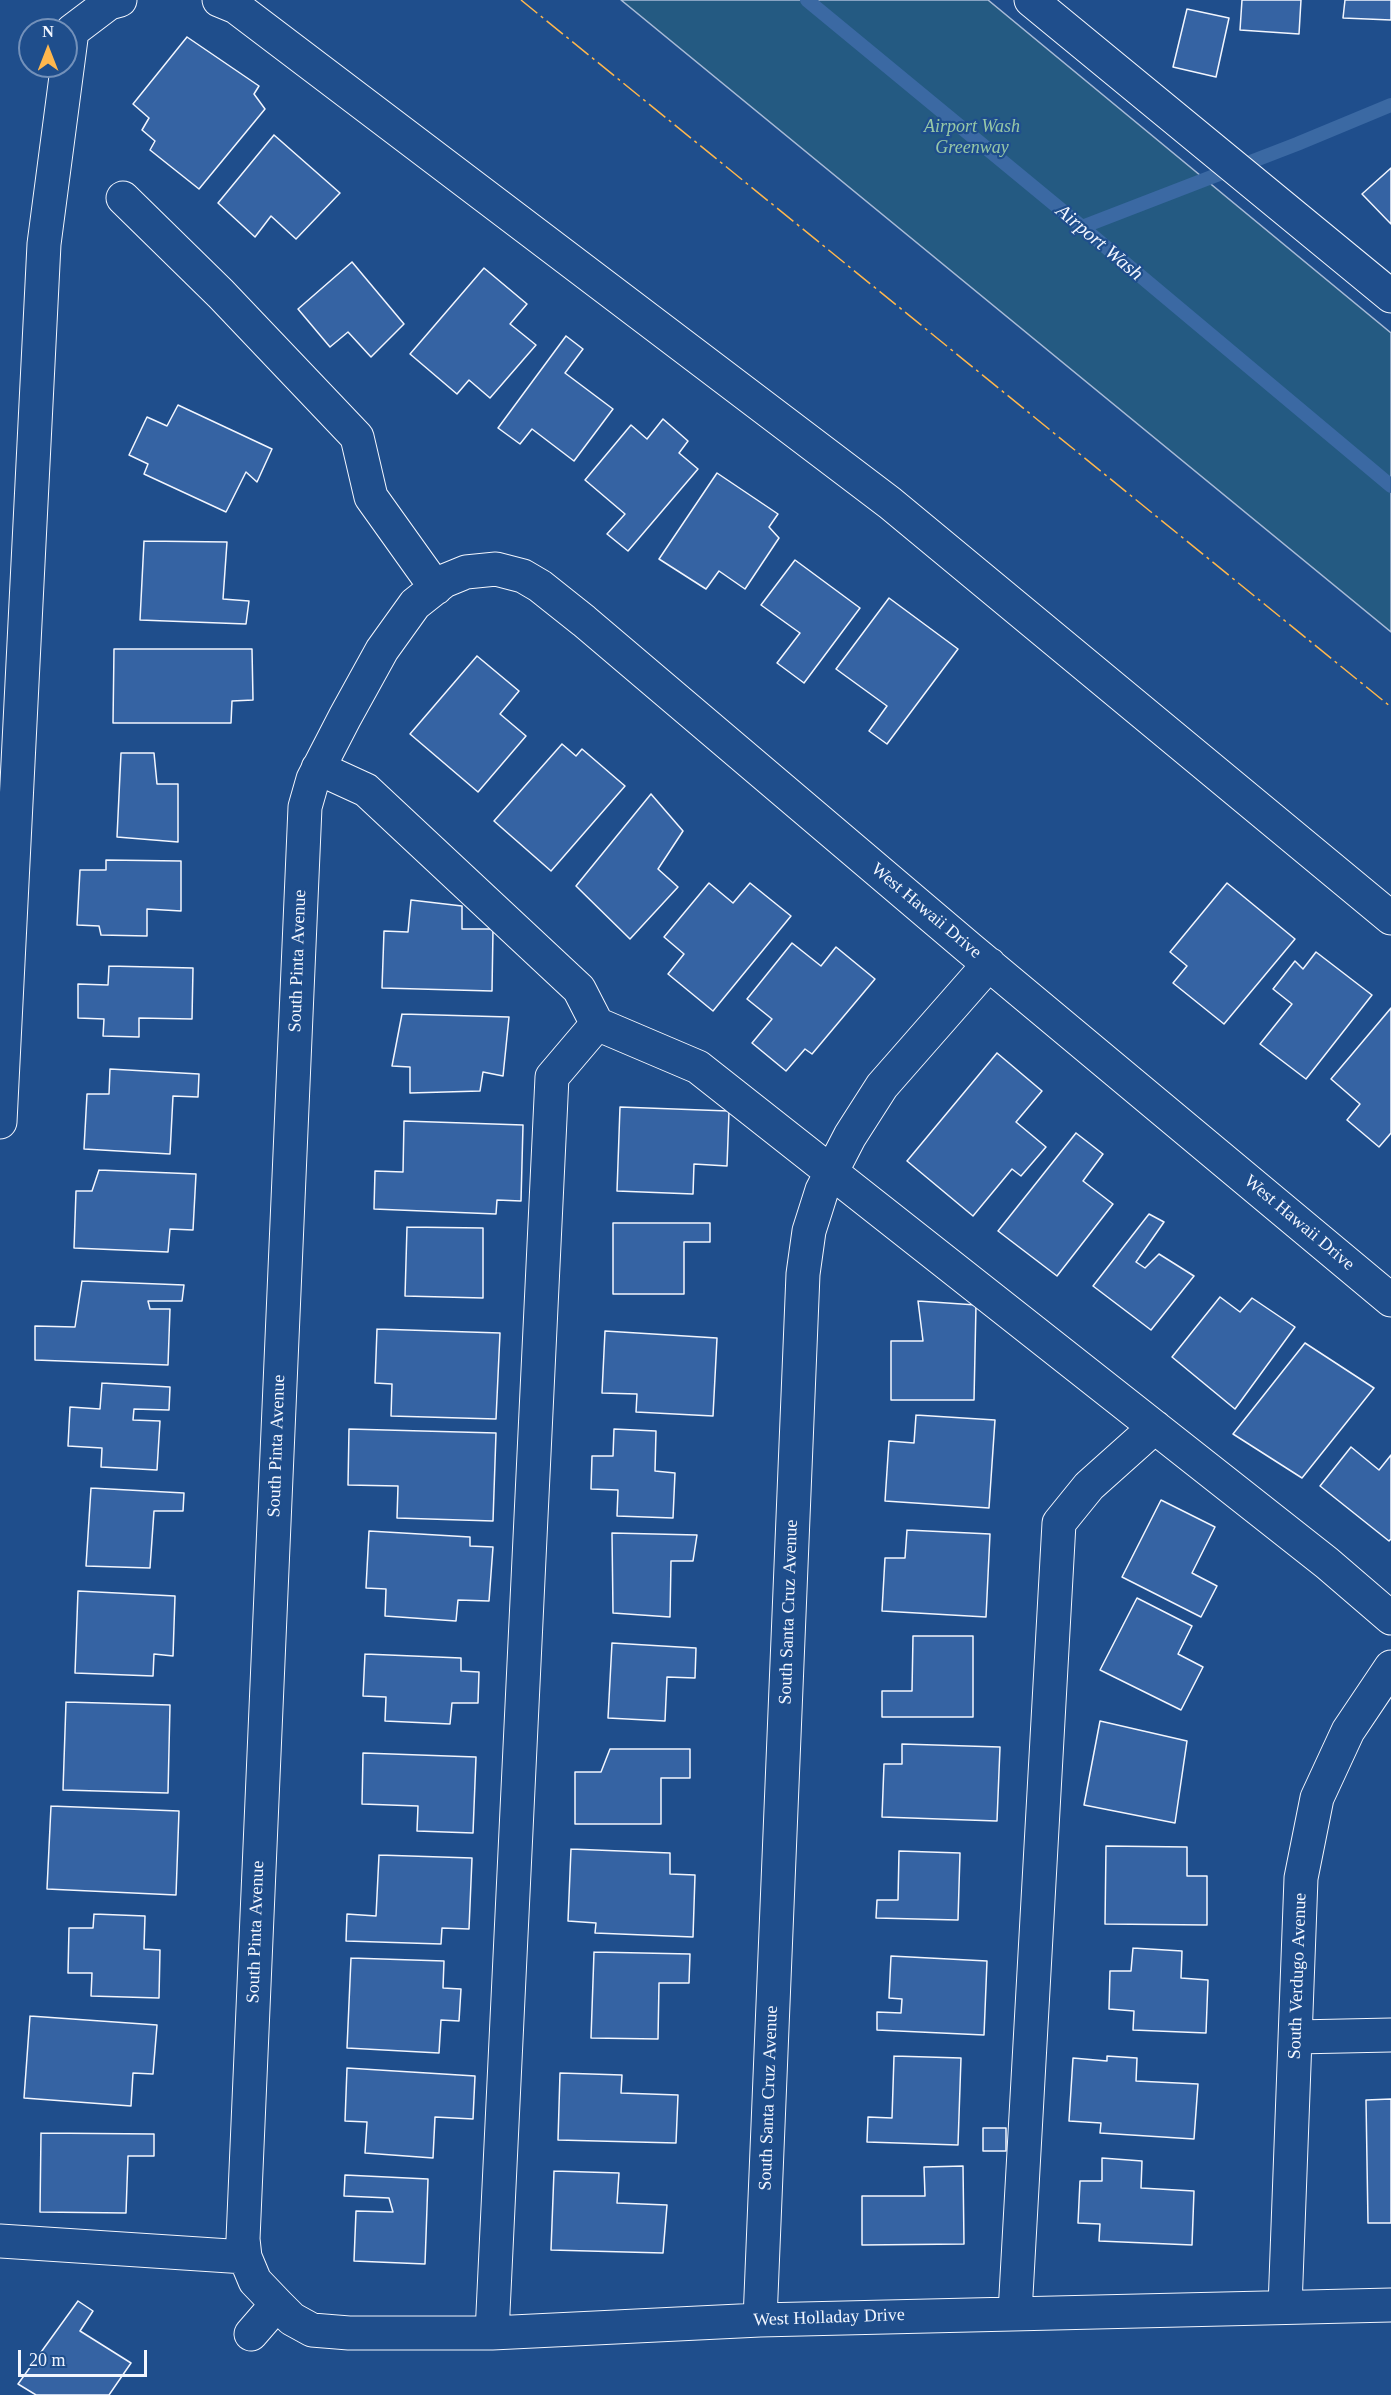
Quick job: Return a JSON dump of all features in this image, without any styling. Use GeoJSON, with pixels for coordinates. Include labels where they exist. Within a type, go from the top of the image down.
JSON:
{"type":"FeatureCollection","features":[{"type":"Feature","properties":{"kind":"street"},"geometry":{"type":"LineString","coordinates":[[0,1122],[44,244],[72,31],[110,3],[120,0]]}},
{"type":"Feature","properties":{"kind":"street"},"geometry":{"type":"LineString","coordinates":[[219,0],[236,7],[255,21],[890,503],[1391,918]]}},
{"type":"Feature","properties":{"kind":"street"},"geometry":{"type":"LineString","coordinates":[[1031,0],[1391,296]]}},
{"type":"Feature","properties":{"kind":"street"},"geometry":{"type":"LineString","coordinates":[[123,198],[221,294],[357,437],[371,497],[440,585]]}},
{"type":"Feature","properties":{"kind":"street","name":"West Hawaii Drive"},"geometry":{"type":"LineString","coordinates":[[440,585],[465,572],[496,569],[523,576],[540,586],[1391,1300]]}},
{"type":"Feature","properties":{"kind":"street","name":"South Pinta Avenue"},"geometry":{"type":"LineString","coordinates":[[277,2304],[255,2281],[245,2257],[244,2227],[305,807],[318,768],[382,650],[415,604],[440,585]]}},
{"type":"Feature","properties":{"kind":"street"},"geometry":{"type":"LineString","coordinates":[[318,768],[366,790],[579,988],[597,1024],[698,1067],[1327,1563],[1391,1618]]}},
{"type":"Feature","properties":{"kind":"street","name":"South Santa Cruz Avenue"},"geometry":{"type":"LineString","coordinates":[[760,2320],[803,1274],[809,1231],[822,1190],[849,1136],[882,1086],[989,964]]}},
{"type":"Feature","properties":{"kind":"street"},"geometry":{"type":"LineString","coordinates":[[492,2333],[552,1077],[597,1024]]}},
{"type":"Feature","properties":{"kind":"street"},"geometry":{"type":"LineString","coordinates":[[1015,2313],[1059,1524],[1089,1486],[1155,1427]]}},
{"type":"Feature","properties":{"kind":"street","name":"South Verdugo Avenue"},"geometry":{"type":"LineString","coordinates":[[1285,2307],[1301,1878],[1317,1798],[1348,1731],[1391,1667]]}},
{"type":"Feature","properties":{"kind":"street"},"geometry":{"type":"LineString","coordinates":[[1296,2037],[1391,2035]]}},
{"type":"Feature","properties":{"kind":"street"},"geometry":{"type":"LineString","coordinates":[[0,2241],[245,2257]]}},
{"type":"Feature","properties":{"kind":"street"},"geometry":{"type":"LineString","coordinates":[[251,2334],[277,2304]]}},
{"type":"Feature","properties":{"kind":"street","name":"West Holladay Drive"},"geometry":{"type":"LineString","coordinates":[[277,2304],[292,2319],[312,2330],[350,2333],[492,2333],[760,2320],[1391,2305]]}},
{"type":"Feature","properties":{"kind":"green space","name":"Airport Wash Greenway"},"geometry":{"type":"Polygon","coordinates":[[[621,0],[988,0],[1391,333],[1391,632],[621,0]]]}},
{"type":"Feature","properties":{"kind":"building"},"geometry":{"type":"Polygon","coordinates":[[[1242,0],[1301,0],[1299,34],[1240,30],[1242,0]]]}},
{"type":"Feature","properties":{"kind":"building"},"geometry":{"type":"Polygon","coordinates":[[[1345,0],[1391,0],[1391,20],[1343,18],[1345,0]]]}},
{"type":"Feature","properties":{"kind":"building"},"geometry":{"type":"Polygon","coordinates":[[[1187,9],[1229,18],[1216,77],[1173,67],[1187,9]]]}},
{"type":"Feature","properties":{"kind":"building"},"geometry":{"type":"Polygon","coordinates":[[[187,37],[259,86],[254,94],[265,109],[199,189],[150,150],[155,141],[142,130],[149,118],[133,104],[187,37]]]}},
{"type":"Feature","properties":{"kind":"building"},"geometry":{"type":"Polygon","coordinates":[[[274,135],[340,193],[296,239],[271,216],[255,237],[218,203],[274,135]]]}},
{"type":"Feature","properties":{"kind":"building"},"geometry":{"type":"Polygon","coordinates":[[[1391,168],[1391,224],[1362,194],[1391,168]]]}},
{"type":"Feature","properties":{"kind":"building"},"geometry":{"type":"Polygon","coordinates":[[[352,262],[404,324],[371,357],[348,332],[330,347],[298,309],[352,262]]]}},
{"type":"Feature","properties":{"kind":"building"},"geometry":{"type":"Polygon","coordinates":[[[484,268],[527,304],[510,324],[536,345],[490,398],[469,380],[457,394],[410,354],[484,268]]]}},
{"type":"Feature","properties":{"kind":"building"},"geometry":{"type":"Polygon","coordinates":[[[566,336],[583,349],[565,373],[613,409],[574,461],[532,429],[520,444],[498,428],[566,336]]]}},
{"type":"Feature","properties":{"kind":"building"},"geometry":{"type":"Polygon","coordinates":[[[178,405],[272,449],[257,482],[246,472],[226,512],[144,474],[148,464],[129,455],[147,417],[167,426],[178,405]]]}},
{"type":"Feature","properties":{"kind":"building"},"geometry":{"type":"Polygon","coordinates":[[[663,419],[688,441],[679,453],[698,469],[628,551],[607,534],[625,514],[585,480],[631,425],[647,439],[663,419]]]}},
{"type":"Feature","properties":{"kind":"building"},"geometry":{"type":"Polygon","coordinates":[[[717,473],[778,514],[769,527],[779,538],[745,589],[719,571],[706,589],[659,559],[717,473]]]}},
{"type":"Feature","properties":{"kind":"building"},"geometry":{"type":"Polygon","coordinates":[[[144,541],[227,542],[223,599],[249,601],[246,624],[140,620],[144,541]]]}},
{"type":"Feature","properties":{"kind":"building"},"geometry":{"type":"Polygon","coordinates":[[[795,560],[860,608],[804,683],[777,663],[800,633],[761,605],[795,560]]]}},
{"type":"Feature","properties":{"kind":"building"},"geometry":{"type":"Polygon","coordinates":[[[889,598],[958,649],[887,744],[869,731],[887,706],[836,669],[889,598]]]}},
{"type":"Feature","properties":{"kind":"building"},"geometry":{"type":"Polygon","coordinates":[[[114,649],[252,649],[253,700],[232,701],[231,723],[113,723],[114,649]]]}},
{"type":"Feature","properties":{"kind":"building"},"geometry":{"type":"Polygon","coordinates":[[[477,656],[519,691],[500,714],[526,736],[478,792],[410,734],[477,656]]]}},
{"type":"Feature","properties":{"kind":"building"},"geometry":{"type":"Polygon","coordinates":[[[562,744],[576,756],[582,749],[625,786],[551,871],[494,821],[562,744]]]}},
{"type":"Feature","properties":{"kind":"building"},"geometry":{"type":"Polygon","coordinates":[[[121,753],[154,753],[157,784],[178,784],[178,842],[117,837],[121,753]]]}},
{"type":"Feature","properties":{"kind":"building"},"geometry":{"type":"Polygon","coordinates":[[[651,794],[683,831],[658,869],[678,887],[630,939],[576,886],[651,794]]]}},
{"type":"Feature","properties":{"kind":"building"},"geometry":{"type":"Polygon","coordinates":[[[106,860],[181,861],[181,911],[147,909],[147,936],[101,935],[99,926],[77,925],[80,870],[106,870],[106,860]]]}},
{"type":"Feature","properties":{"kind":"building"},"geometry":{"type":"Polygon","coordinates":[[[709,883],[733,903],[750,883],[791,916],[713,1011],[668,974],[684,954],[664,937],[709,883]]]}},
{"type":"Feature","properties":{"kind":"building"},"geometry":{"type":"Polygon","coordinates":[[[1227,883],[1295,939],[1224,1024],[1173,983],[1187,966],[1170,952],[1227,883]]]}},
{"type":"Feature","properties":{"kind":"building"},"geometry":{"type":"Polygon","coordinates":[[[411,900],[462,906],[462,929],[493,929],[492,991],[382,988],[384,931],[408,932],[411,900]]]}},
{"type":"Feature","properties":{"kind":"building"},"geometry":{"type":"Polygon","coordinates":[[[792,943],[821,966],[836,947],[875,979],[812,1054],[805,1049],[786,1071],[752,1043],[772,1019],[747,999],[792,943]]]}},
{"type":"Feature","properties":{"kind":"building"},"geometry":{"type":"Polygon","coordinates":[[[1316,952],[1372,995],[1306,1079],[1260,1044],[1292,1004],[1273,989],[1295,961],[1303,969],[1316,952]]]}},
{"type":"Feature","properties":{"kind":"building"},"geometry":{"type":"Polygon","coordinates":[[[109,966],[193,968],[192,1019],[139,1018],[139,1037],[103,1036],[104,1019],[78,1018],[78,984],[108,985],[109,966]]]}},
{"type":"Feature","properties":{"kind":"building"},"geometry":{"type":"Polygon","coordinates":[[[1391,1008],[1391,1133],[1379,1147],[1347,1120],[1360,1104],[1331,1079],[1391,1008]]]}},
{"type":"Feature","properties":{"kind":"building"},"geometry":{"type":"Polygon","coordinates":[[[402,1014],[509,1017],[503,1076],[483,1072],[480,1091],[410,1093],[410,1067],[392,1066],[402,1014]]]}},
{"type":"Feature","properties":{"kind":"building"},"geometry":{"type":"Polygon","coordinates":[[[997,1053],[1042,1091],[1016,1122],[1046,1147],[1021,1176],[1012,1169],[973,1216],[907,1161],[997,1053]]]}},
{"type":"Feature","properties":{"kind":"building"},"geometry":{"type":"Polygon","coordinates":[[[110,1069],[199,1074],[198,1097],[173,1096],[170,1154],[84,1149],[87,1094],[109,1094],[110,1069]]]}},
{"type":"Feature","properties":{"kind":"building"},"geometry":{"type":"Polygon","coordinates":[[[620,1107],[729,1111],[727,1166],[694,1164],[693,1194],[617,1191],[620,1107]]]}},
{"type":"Feature","properties":{"kind":"building"},"geometry":{"type":"Polygon","coordinates":[[[404,1121],[523,1125],[521,1201],[497,1200],[496,1214],[374,1209],[375,1171],[403,1172],[404,1121]]]}},
{"type":"Feature","properties":{"kind":"building"},"geometry":{"type":"Polygon","coordinates":[[[1076,1133],[1103,1154],[1083,1181],[1113,1204],[1057,1276],[998,1231],[1076,1133]]]}},
{"type":"Feature","properties":{"kind":"building"},"geometry":{"type":"Polygon","coordinates":[[[99,1170],[196,1174],[193,1230],[170,1229],[168,1252],[74,1248],[76,1191],[92,1191],[99,1170]]]}},
{"type":"Feature","properties":{"kind":"building"},"geometry":{"type":"Polygon","coordinates":[[[1149,1214],[1164,1222],[1136,1262],[1145,1268],[1159,1254],[1194,1276],[1151,1330],[1093,1286],[1149,1214]]]}},
{"type":"Feature","properties":{"kind":"building"},"geometry":{"type":"Polygon","coordinates":[[[613,1223],[710,1223],[710,1242],[684,1242],[684,1294],[613,1294],[613,1223]]]}},
{"type":"Feature","properties":{"kind":"building"},"geometry":{"type":"Polygon","coordinates":[[[407,1227],[483,1228],[483,1298],[405,1296],[407,1227]]]}},
{"type":"Feature","properties":{"kind":"building"},"geometry":{"type":"Polygon","coordinates":[[[82,1281],[184,1285],[182,1301],[148,1301],[150,1309],[170,1309],[168,1365],[35,1360],[35,1326],[75,1327],[82,1281]]]}},
{"type":"Feature","properties":{"kind":"building"},"geometry":{"type":"Polygon","coordinates":[[[1220,1297],[1240,1312],[1252,1298],[1295,1327],[1235,1409],[1172,1357],[1220,1297]]]}},
{"type":"Feature","properties":{"kind":"building"},"geometry":{"type":"Polygon","coordinates":[[[918,1301],[976,1305],[974,1400],[891,1400],[891,1341],[923,1341],[918,1301]]]}},
{"type":"Feature","properties":{"kind":"building"},"geometry":{"type":"Polygon","coordinates":[[[377,1329],[500,1333],[496,1419],[391,1416],[392,1384],[375,1383],[377,1329]]]}},
{"type":"Feature","properties":{"kind":"building"},"geometry":{"type":"Polygon","coordinates":[[[605,1331],[717,1338],[713,1416],[636,1412],[637,1394],[602,1393],[605,1331]]]}},
{"type":"Feature","properties":{"kind":"building"},"geometry":{"type":"Polygon","coordinates":[[[1305,1343],[1374,1388],[1302,1478],[1233,1434],[1305,1343]]]}},
{"type":"Feature","properties":{"kind":"building"},"geometry":{"type":"Polygon","coordinates":[[[102,1383],[170,1387],[169,1410],[134,1409],[133,1420],[160,1421],[157,1470],[101,1467],[102,1448],[68,1446],[70,1407],[100,1409],[102,1383]]]}},
{"type":"Feature","properties":{"kind":"building"},"geometry":{"type":"Polygon","coordinates":[[[916,1415],[995,1420],[989,1508],[885,1501],[889,1441],[914,1443],[916,1415]]]}},
{"type":"Feature","properties":{"kind":"building"},"geometry":{"type":"Polygon","coordinates":[[[349,1429],[496,1433],[493,1521],[397,1518],[398,1486],[348,1485],[349,1429]]]}},
{"type":"Feature","properties":{"kind":"building"},"geometry":{"type":"Polygon","coordinates":[[[614,1429],[656,1431],[655,1471],[675,1473],[673,1518],[617,1516],[618,1490],[591,1489],[592,1456],[613,1456],[614,1429]]]}},
{"type":"Feature","properties":{"kind":"building"},"geometry":{"type":"Polygon","coordinates":[[[1351,1447],[1379,1470],[1391,1455],[1391,1539],[1389,1541],[1320,1486],[1351,1447]]]}},
{"type":"Feature","properties":{"kind":"building"},"geometry":{"type":"Polygon","coordinates":[[[91,1488],[184,1493],[183,1511],[154,1511],[150,1568],[86,1566],[91,1488]]]}},
{"type":"Feature","properties":{"kind":"building"},"geometry":{"type":"Polygon","coordinates":[[[1161,1500],[1215,1527],[1192,1573],[1217,1586],[1201,1617],[1122,1577],[1161,1500]]]}},
{"type":"Feature","properties":{"kind":"building"},"geometry":{"type":"Polygon","coordinates":[[[907,1530],[990,1534],[986,1617],[882,1611],[885,1558],[905,1558],[907,1530]]]}},
{"type":"Feature","properties":{"kind":"building"},"geometry":{"type":"Polygon","coordinates":[[[369,1531],[470,1537],[470,1546],[493,1547],[489,1601],[458,1600],[456,1621],[385,1616],[386,1589],[366,1588],[369,1531]]]}},
{"type":"Feature","properties":{"kind":"building"},"geometry":{"type":"Polygon","coordinates":[[[612,1533],[697,1535],[693,1561],[671,1561],[670,1617],[613,1613],[612,1533]]]}},
{"type":"Feature","properties":{"kind":"building"},"geometry":{"type":"Polygon","coordinates":[[[78,1591],[175,1596],[173,1656],[154,1654],[153,1676],[75,1673],[78,1591]]]}},
{"type":"Feature","properties":{"kind":"building"},"geometry":{"type":"Polygon","coordinates":[[[1137,1598],[1192,1626],[1178,1654],[1203,1667],[1181,1710],[1100,1670],[1137,1598]]]}},
{"type":"Feature","properties":{"kind":"building"},"geometry":{"type":"Polygon","coordinates":[[[913,1636],[973,1636],[973,1717],[882,1717],[882,1691],[912,1691],[913,1636]]]}},
{"type":"Feature","properties":{"kind":"building"},"geometry":{"type":"Polygon","coordinates":[[[612,1643],[696,1648],[695,1678],[667,1677],[665,1721],[608,1718],[612,1643]]]}},
{"type":"Feature","properties":{"kind":"building"},"geometry":{"type":"Polygon","coordinates":[[[365,1654],[461,1658],[461,1671],[479,1672],[478,1703],[452,1703],[450,1724],[385,1721],[386,1697],[363,1696],[365,1654]]]}},
{"type":"Feature","properties":{"kind":"building"},"geometry":{"type":"Polygon","coordinates":[[[66,1702],[170,1705],[168,1793],[63,1790],[66,1702]]]}},
{"type":"Feature","properties":{"kind":"building"},"geometry":{"type":"Polygon","coordinates":[[[1100,1721],[1187,1741],[1175,1823],[1084,1805],[1100,1721]]]}},
{"type":"Feature","properties":{"kind":"building"},"geometry":{"type":"Polygon","coordinates":[[[902,1744],[1000,1747],[997,1821],[882,1817],[884,1764],[902,1764],[902,1744]]]}},
{"type":"Feature","properties":{"kind":"building"},"geometry":{"type":"Polygon","coordinates":[[[610,1749],[690,1749],[690,1778],[661,1778],[661,1824],[575,1824],[575,1772],[601,1772],[610,1749]]]}},
{"type":"Feature","properties":{"kind":"building"},"geometry":{"type":"Polygon","coordinates":[[[363,1753],[476,1757],[473,1833],[417,1831],[418,1806],[362,1804],[363,1753]]]}},
{"type":"Feature","properties":{"kind":"building"},"geometry":{"type":"Polygon","coordinates":[[[51,1806],[179,1811],[176,1895],[47,1889],[51,1806]]]}},
{"type":"Feature","properties":{"kind":"building"},"geometry":{"type":"Polygon","coordinates":[[[1106,1846],[1187,1847],[1187,1876],[1207,1876],[1207,1925],[1105,1924],[1106,1846]]]}},
{"type":"Feature","properties":{"kind":"building"},"geometry":{"type":"Polygon","coordinates":[[[571,1849],[670,1853],[670,1874],[695,1875],[693,1937],[595,1933],[596,1923],[568,1921],[571,1849]]]}},
{"type":"Feature","properties":{"kind":"building"},"geometry":{"type":"Polygon","coordinates":[[[899,1851],[960,1853],[958,1920],[876,1918],[877,1900],[898,1900],[899,1851]]]}},
{"type":"Feature","properties":{"kind":"building"},"geometry":{"type":"Polygon","coordinates":[[[379,1855],[472,1858],[469,1929],[442,1928],[441,1944],[346,1941],[347,1914],[376,1916],[379,1855]]]}},
{"type":"Feature","properties":{"kind":"building"},"geometry":{"type":"Polygon","coordinates":[[[94,1914],[145,1916],[144,1949],[160,1950],[159,1998],[91,1996],[92,1973],[68,1973],[69,1928],[93,1928],[94,1914]]]}},
{"type":"Feature","properties":{"kind":"building"},"geometry":{"type":"Polygon","coordinates":[[[1133,1948],[1182,1951],[1181,1978],[1208,1980],[1206,2033],[1133,2030],[1134,2011],[1109,2009],[1110,1971],[1131,1971],[1133,1948]]]}},
{"type":"Feature","properties":{"kind":"building"},"geometry":{"type":"Polygon","coordinates":[[[594,1952],[690,1954],[689,1983],[659,1983],[658,2039],[591,2038],[594,1952]]]}},
{"type":"Feature","properties":{"kind":"building"},"geometry":{"type":"Polygon","coordinates":[[[891,1956],[987,1961],[984,2035],[877,2030],[877,2012],[901,2013],[902,1999],[889,1998],[891,1956]]]}},
{"type":"Feature","properties":{"kind":"building"},"geometry":{"type":"Polygon","coordinates":[[[351,1958],[444,1961],[443,1988],[461,1989],[459,2021],[441,2020],[439,2053],[347,2048],[351,1958]]]}},
{"type":"Feature","properties":{"kind":"building"},"geometry":{"type":"Polygon","coordinates":[[[30,2016],[157,2025],[153,2074],[133,2073],[131,2106],[24,2098],[30,2016]]]}},
{"type":"Feature","properties":{"kind":"building"},"geometry":{"type":"Polygon","coordinates":[[[894,2056],[961,2058],[958,2145],[867,2142],[868,2117],[892,2118],[894,2056]]]}},
{"type":"Feature","properties":{"kind":"building"},"geometry":{"type":"Polygon","coordinates":[[[1107,2056],[1137,2058],[1136,2081],[1198,2084],[1194,2139],[1100,2133],[1101,2123],[1069,2121],[1073,2058],[1107,2061],[1107,2056]]]}},
{"type":"Feature","properties":{"kind":"building"},"geometry":{"type":"Polygon","coordinates":[[[347,2068],[475,2076],[473,2119],[435,2117],[433,2158],[365,2153],[367,2122],[345,2121],[347,2068]]]}},
{"type":"Feature","properties":{"kind":"building"},"geometry":{"type":"Polygon","coordinates":[[[560,2073],[622,2075],[621,2093],[678,2095],[676,2143],[558,2140],[560,2073]]]}},
{"type":"Feature","properties":{"kind":"building"},"geometry":{"type":"Polygon","coordinates":[[[1391,2099],[1391,2223],[1368,2223],[1366,2100],[1391,2099]]]}},
{"type":"Feature","properties":{"kind":"building"},"geometry":{"type":"Polygon","coordinates":[[[983,2128],[1006,2128],[1006,2151],[983,2151],[983,2128]]]}},
{"type":"Feature","properties":{"kind":"building"},"geometry":{"type":"Polygon","coordinates":[[[41,2133],[154,2134],[154,2156],[128,2156],[126,2213],[40,2212],[41,2133]]]}},
{"type":"Feature","properties":{"kind":"building"},"geometry":{"type":"Polygon","coordinates":[[[1102,2158],[1142,2161],[1141,2188],[1194,2191],[1192,2245],[1099,2241],[1100,2224],[1078,2223],[1080,2181],[1102,2181],[1102,2158]]]}},
{"type":"Feature","properties":{"kind":"building"},"geometry":{"type":"Polygon","coordinates":[[[963,2166],[964,2244],[862,2245],[862,2196],[925,2196],[924,2167],[963,2166]]]}},
{"type":"Feature","properties":{"kind":"building"},"geometry":{"type":"Polygon","coordinates":[[[554,2171],[619,2173],[617,2203],[667,2205],[663,2253],[551,2250],[554,2171]]]}},
{"type":"Feature","properties":{"kind":"building"},"geometry":{"type":"Polygon","coordinates":[[[345,2175],[428,2179],[425,2264],[354,2261],[356,2211],[393,2212],[389,2198],[344,2196],[345,2175]]]}},
{"type":"Feature","properties":{"kind":"building"},"geometry":{"type":"Polygon","coordinates":[[[78,2301],[93,2311],[80,2331],[131,2363],[109,2395],[36,2395],[18,2384],[78,2301]]]}},
{"type":"Feature","properties":{"kind":"waterway","name":"Airport Wash"},"geometry":{"type":"LineString","coordinates":[[807,0],[1391,486]]}},
{"type":"Feature","properties":{"kind":"waterway"},"geometry":{"type":"LineString","coordinates":[[1082,227],[1391,105]]}},
{"type":"Feature","properties":{"kind":"power"},"geometry":{"type":"LineString","coordinates":[[521,0],[1391,707]]}}]}
